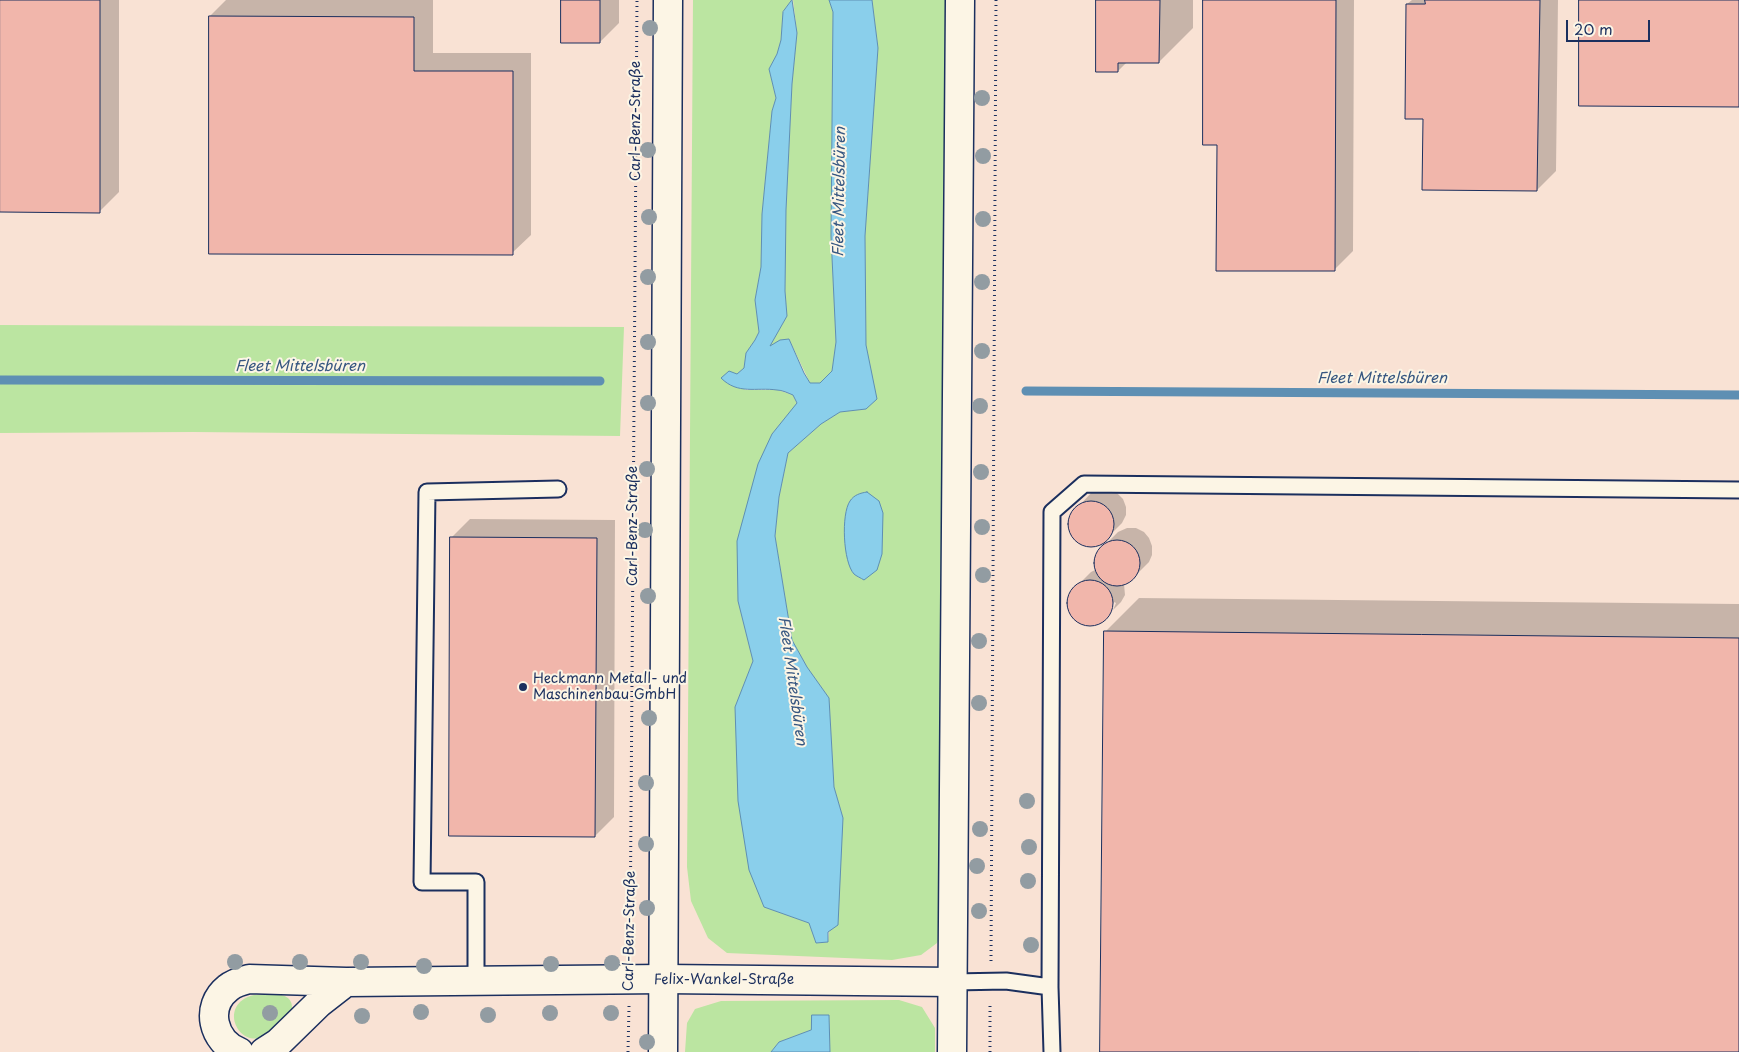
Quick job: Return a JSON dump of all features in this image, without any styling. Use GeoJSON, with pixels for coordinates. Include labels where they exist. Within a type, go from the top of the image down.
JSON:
{"type":"FeatureCollection","features":[{"type":"Feature","properties":{"kind":"street"},"geometry":{"type":"LineString","coordinates":[[663,1052],[668,0]]}},
{"type":"Feature","properties":{"kind":"street"},"geometry":{"type":"LineString","coordinates":[[952,1052],[960,0]]}},
{"type":"Feature","properties":{"kind":"street","name":"Felix-Wankel-Straße"},"geometry":{"type":"LineString","coordinates":[[239,1052],[230,1048],[216,1030],[214,1019],[215,1007],[220,996],[228,988],[238,982],[249,980],[346,982],[476,979],[664,979],[954,982]]}},
{"type":"Feature","properties":{"kind":"street"},"geometry":{"type":"LineString","coordinates":[[264,1052],[278,1043],[319,1003],[346,982]]}},
{"type":"Feature","properties":{"kind":"lane"},"geometry":{"type":"LineString","coordinates":[[1052,1052],[1050,987],[1052,512],[1084,484],[1739,490]]}},
{"type":"Feature","properties":{"kind":"lane"},"geometry":{"type":"LineString","coordinates":[[476,979],[476,882],[422,882],[427,492],[558,489]]}},
{"type":"Feature","properties":{"kind":"lane"},"geometry":{"type":"LineString","coordinates":[[954,982],[1006,980],[1050,987]]}},
{"type":"Feature","properties":{"kind":"path","name":"Carl-Benz-Straße"},"geometry":{"type":"LineString","coordinates":[[628,1052],[637,0]]}},
{"type":"Feature","properties":{"kind":"path"},"geometry":{"type":"LineString","coordinates":[[990,1052],[996,0]]}},
{"type":"Feature","properties":{"kind":"shaded area"},"geometry":{"type":"Polygon","coordinates":[[[0,0],[1739,0],[1739,1052],[0,1052],[0,0]]]}},
{"type":"Feature","properties":{"kind":"green space"},"geometry":{"type":"Polygon","coordinates":[[[693,0],[792,0],[783,12],[781,40],[777,54],[769,69],[776,98],[772,111],[762,214],[761,267],[755,300],[759,332],[746,353],[744,368],[737,374],[745,390],[778,390],[793,395],[797,404],[772,434],[738,601],[753,661],[735,707],[764,907],[809,923],[816,943],[828,942],[843,818],[834,787],[829,698],[807,667],[792,640],[775,536],[779,497],[788,453],[821,424],[840,412],[866,409],[876,399],[866,345],[865,236],[878,48],[872,0],[947,0],[945,924],[937,943],[921,955],[892,960],[727,953],[708,938],[691,901],[687,867],[693,0]]]}},
{"type":"Feature","properties":{"kind":"green space"},"geometry":{"type":"Polygon","coordinates":[[[793,0],[829,0],[833,12],[831,236],[836,342],[832,371],[820,383],[810,383],[789,339],[769,347],[787,316],[785,291],[786,210],[792,84],[797,33],[793,0]]]}},
{"type":"Feature","properties":{"kind":"green space"},"geometry":{"type":"Polygon","coordinates":[[[0,325],[624,327],[620,436],[193,432],[0,433],[0,325]]]}},
{"type":"Feature","properties":{"kind":"green space"},"geometry":{"type":"Polygon","coordinates":[[[273,994],[285,996],[292,1003],[292,1010],[277,1027],[267,1035],[257,1039],[248,1037],[241,1032],[236,1025],[234,1016],[236,1007],[242,1000],[254,995],[273,994]]]}},
{"type":"Feature","properties":{"kind":"green space"},"geometry":{"type":"Polygon","coordinates":[[[899,1000],[922,1007],[935,1028],[935,1052],[830,1052],[829,1015],[813,1015],[811,1030],[779,1042],[771,1052],[685,1052],[687,1023],[695,1009],[721,1001],[899,1000]]]}},
{"type":"Feature","properties":{"kind":"water"},"geometry":{"type":"Polygon","coordinates":[[[792,0],[797,33],[792,84],[786,210],[785,291],[787,316],[770,346],[780,340],[789,339],[810,383],[820,383],[832,371],[836,342],[831,236],[833,12],[829,0],[872,0],[878,48],[865,236],[866,345],[877,399],[866,409],[840,412],[821,424],[788,453],[779,497],[775,536],[792,640],[807,667],[829,698],[834,787],[843,818],[838,925],[828,932],[828,942],[816,943],[809,923],[764,907],[749,870],[738,801],[735,707],[753,661],[738,601],[737,541],[758,464],[772,434],[797,403],[793,395],[783,391],[734,387],[721,378],[729,371],[737,374],[744,368],[746,353],[759,332],[755,300],[761,267],[762,214],[772,111],[776,98],[769,69],[777,54],[781,40],[783,12],[792,0]]]}},
{"type":"Feature","properties":{"kind":"water"},"geometry":{"type":"Polygon","coordinates":[[[867,492],[879,501],[883,513],[882,554],[877,570],[864,580],[854,574],[850,568],[847,559],[844,527],[847,507],[850,501],[853,497],[867,492]]]}},
{"type":"Feature","properties":{"kind":"water"},"geometry":{"type":"Polygon","coordinates":[[[812,1015],[829,1015],[830,1052],[771,1052],[779,1042],[811,1030],[812,1015]]]}},
{"type":"Feature","properties":{"kind":"building"},"geometry":{"type":"Polygon","coordinates":[[[0,0],[100,0],[100,213],[0,212],[0,0]]]}},
{"type":"Feature","properties":{"kind":"building"},"geometry":{"type":"Polygon","coordinates":[[[561,0],[600,0],[600,43],[561,43],[561,0]]]}},
{"type":"Feature","properties":{"kind":"building"},"geometry":{"type":"Polygon","coordinates":[[[1096,0],[1160,0],[1159,63],[1118,63],[1118,72],[1096,72],[1096,0]]]}},
{"type":"Feature","properties":{"kind":"building"},"geometry":{"type":"Polygon","coordinates":[[[1203,0],[1336,0],[1335,271],[1216,271],[1217,145],[1203,145],[1203,0]]]}},
{"type":"Feature","properties":{"kind":"building"},"geometry":{"type":"Polygon","coordinates":[[[1425,0],[1540,0],[1537,191],[1422,190],[1423,119],[1405,119],[1406,4],[1425,4],[1425,0]]]}},
{"type":"Feature","properties":{"kind":"building"},"geometry":{"type":"Polygon","coordinates":[[[1579,0],[1739,0],[1739,107],[1579,106],[1579,0]]]}},
{"type":"Feature","properties":{"kind":"building"},"geometry":{"type":"Polygon","coordinates":[[[209,16],[414,17],[414,71],[513,71],[513,255],[209,254],[209,16]]]}},
{"type":"Feature","properties":{"kind":"building"},"geometry":{"type":"Polygon","coordinates":[[[1091,501],[1104,505],[1110,511],[1114,524],[1110,537],[1104,543],[1091,547],[1078,543],[1072,537],[1068,524],[1072,511],[1078,505],[1091,501]]]}},
{"type":"Feature","properties":{"kind":"building","name":"Heckmann Metall- und Maschinenbau GmbH"},"geometry":{"type":"Polygon","coordinates":[[[450,537],[597,538],[595,837],[449,836],[450,537]]]}},
{"type":"Feature","properties":{"kind":"building"},"geometry":{"type":"Polygon","coordinates":[[[1117,540],[1130,544],[1136,550],[1140,563],[1136,576],[1130,582],[1117,586],[1104,582],[1098,576],[1094,563],[1098,550],[1104,544],[1117,540]]]}},
{"type":"Feature","properties":{"kind":"building"},"geometry":{"type":"Polygon","coordinates":[[[1090,580],[1103,584],[1109,590],[1113,603],[1109,616],[1103,622],[1090,626],[1077,622],[1071,616],[1067,603],[1071,590],[1077,584],[1090,580]]]}},
{"type":"Feature","properties":{"kind":"building"},"geometry":{"type":"Polygon","coordinates":[[[1104,631],[1739,638],[1739,1052],[1100,1052],[1104,631]]]}},
{"type":"Feature","properties":{"kind":"waterway","name":"Fleet Mittelsbüren"},"geometry":{"type":"LineString","coordinates":[[0,380],[600,381]]}},
{"type":"Feature","properties":{"kind":"waterway","name":"Fleet Mittelsbüren"},"geometry":{"type":"LineString","coordinates":[[1026,391],[1739,395]]}},
{"type":"Feature","properties":{"kind":"place","name":"Heckmann Metall- und Maschinenbau GmbH"},"geometry":{"type":"Point","coordinates":[523,687]}}]}
